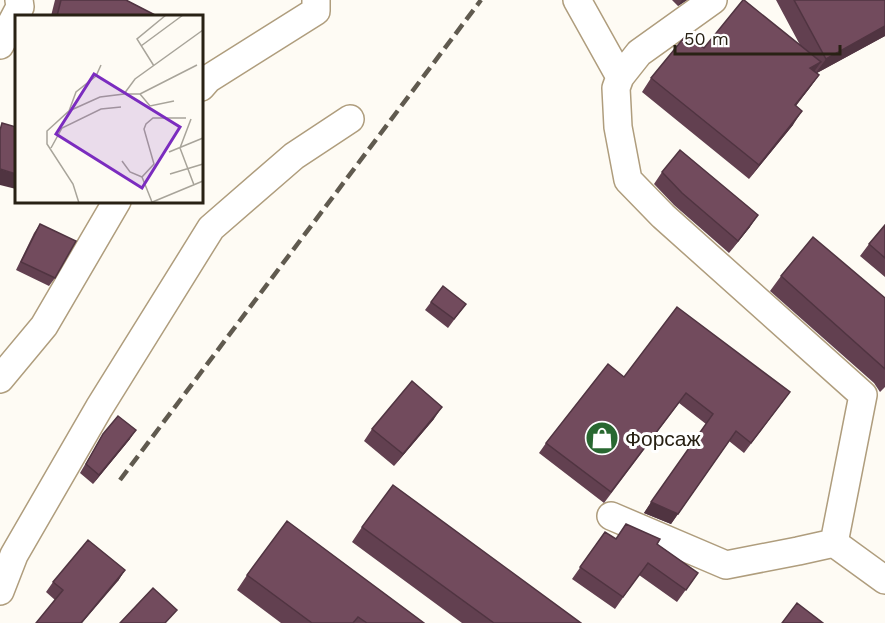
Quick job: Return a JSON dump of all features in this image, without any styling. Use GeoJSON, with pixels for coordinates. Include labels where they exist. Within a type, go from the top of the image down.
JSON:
{"type":"FeatureCollection","features":[{"type":"Feature","properties":{"kind":"street"},"geometry":{"type":"LineString","coordinates":[[16,15],[20,7],[19,0]]}},
{"type":"Feature","properties":{"kind":"street"},"geometry":{"type":"LineString","coordinates":[[577,0],[620,77]]}},
{"type":"Feature","properties":{"kind":"street"},"geometry":{"type":"LineString","coordinates":[[713,0],[639,54],[620,77],[616,88],[618,127],[628,180],[663,216],[863,395],[834,543]]}},
{"type":"Feature","properties":{"kind":"street"},"geometry":{"type":"LineString","coordinates":[[202,86],[208,79],[322,4]]}},
{"type":"Feature","properties":{"kind":"street"},"geometry":{"type":"LineString","coordinates":[[0,45],[15,16]]}},
{"type":"Feature","properties":{"kind":"street"},"geometry":{"type":"LineString","coordinates":[[0,591],[14,555],[99,408],[211,228],[294,156],[350,119]]}},
{"type":"Feature","properties":{"kind":"street"},"geometry":{"type":"LineString","coordinates":[[0,378],[44,326],[116,202]]}},
{"type":"Feature","properties":{"kind":"street"},"geometry":{"type":"LineString","coordinates":[[611,516],[726,565],[834,543],[885,580]]}},
{"type":"Feature","properties":{"kind":"building"},"geometry":{"type":"Polygon","coordinates":[[[61,0],[126,0],[155,15],[57,15],[61,0]]]}},
{"type":"Feature","properties":{"kind":"building"},"geometry":{"type":"Polygon","coordinates":[[[743,0],[821,62],[810,68],[819,75],[795,105],[802,111],[759,165],[651,78],[687,34],[704,48],[743,0]]]}},
{"type":"Feature","properties":{"kind":"building"},"geometry":{"type":"Polygon","coordinates":[[[794,0],[885,0],[885,26],[826,59],[794,0]]]}},
{"type":"Feature","properties":{"kind":"building"},"geometry":{"type":"Polygon","coordinates":[[[2,123],[15,127],[15,174],[0,169],[2,123]]]}},
{"type":"Feature","properties":{"kind":"building"},"geometry":{"type":"Polygon","coordinates":[[[680,150],[758,215],[738,241],[682,193],[662,172],[680,150]]]}},
{"type":"Feature","properties":{"kind":"building"},"geometry":{"type":"Polygon","coordinates":[[[40,224],[76,241],[55,278],[21,262],[40,224]]]}},
{"type":"Feature","properties":{"kind":"building"},"geometry":{"type":"Polygon","coordinates":[[[885,225],[885,258],[869,244],[885,225]]]}},
{"type":"Feature","properties":{"kind":"building"},"geometry":{"type":"Polygon","coordinates":[[[813,237],[885,298],[885,369],[781,276],[813,237]]]}},
{"type":"Feature","properties":{"kind":"building"},"geometry":{"type":"Polygon","coordinates":[[[443,286],[466,304],[454,319],[431,302],[443,286]]]}},
{"type":"Feature","properties":{"kind":"building"},"geometry":{"type":"Polygon","coordinates":[[[677,307],[790,392],[751,443],[736,431],[678,514],[651,502],[713,414],[686,393],[611,492],[546,443],[608,364],[624,377],[677,307]]]}},
{"type":"Feature","properties":{"kind":"building"},"geometry":{"type":"Polygon","coordinates":[[[412,381],[442,407],[403,454],[372,429],[412,381]]]}},
{"type":"Feature","properties":{"kind":"building"},"geometry":{"type":"Polygon","coordinates":[[[118,416],[136,430],[99,475],[86,464],[103,434],[118,416]]]}},
{"type":"Feature","properties":{"kind":"building"},"geometry":{"type":"Polygon","coordinates":[[[393,485],[581,623],[494,623],[362,527],[393,485]]]}},
{"type":"Feature","properties":{"kind":"building"},"geometry":{"type":"Polygon","coordinates":[[[287,521],[424,623],[367,623],[358,617],[353,623],[312,623],[247,575],[287,521]]]}},
{"type":"Feature","properties":{"kind":"building"},"geometry":{"type":"Polygon","coordinates":[[[626,524],[660,539],[657,544],[698,573],[686,590],[648,563],[623,597],[580,567],[605,532],[616,539],[626,524]]]}},
{"type":"Feature","properties":{"kind":"building"},"geometry":{"type":"Polygon","coordinates":[[[88,540],[125,570],[81,623],[36,623],[63,590],[53,582],[88,540]]]}},
{"type":"Feature","properties":{"kind":"building"},"geometry":{"type":"Polygon","coordinates":[[[153,588],[177,610],[165,623],[120,623],[153,588]]]}},
{"type":"Feature","properties":{"kind":"building"},"geometry":{"type":"Polygon","coordinates":[[[797,603],[823,623],[782,623],[797,603]]]}},
{"type":"Feature","properties":{"kind":"railway"},"geometry":{"type":"LineString","coordinates":[[120,480],[481,0]]}},
{"type":"Feature","properties":{"kind":"place","name":"Форсаж"},"geometry":{"type":"Point","coordinates":[602,438]}}]}
